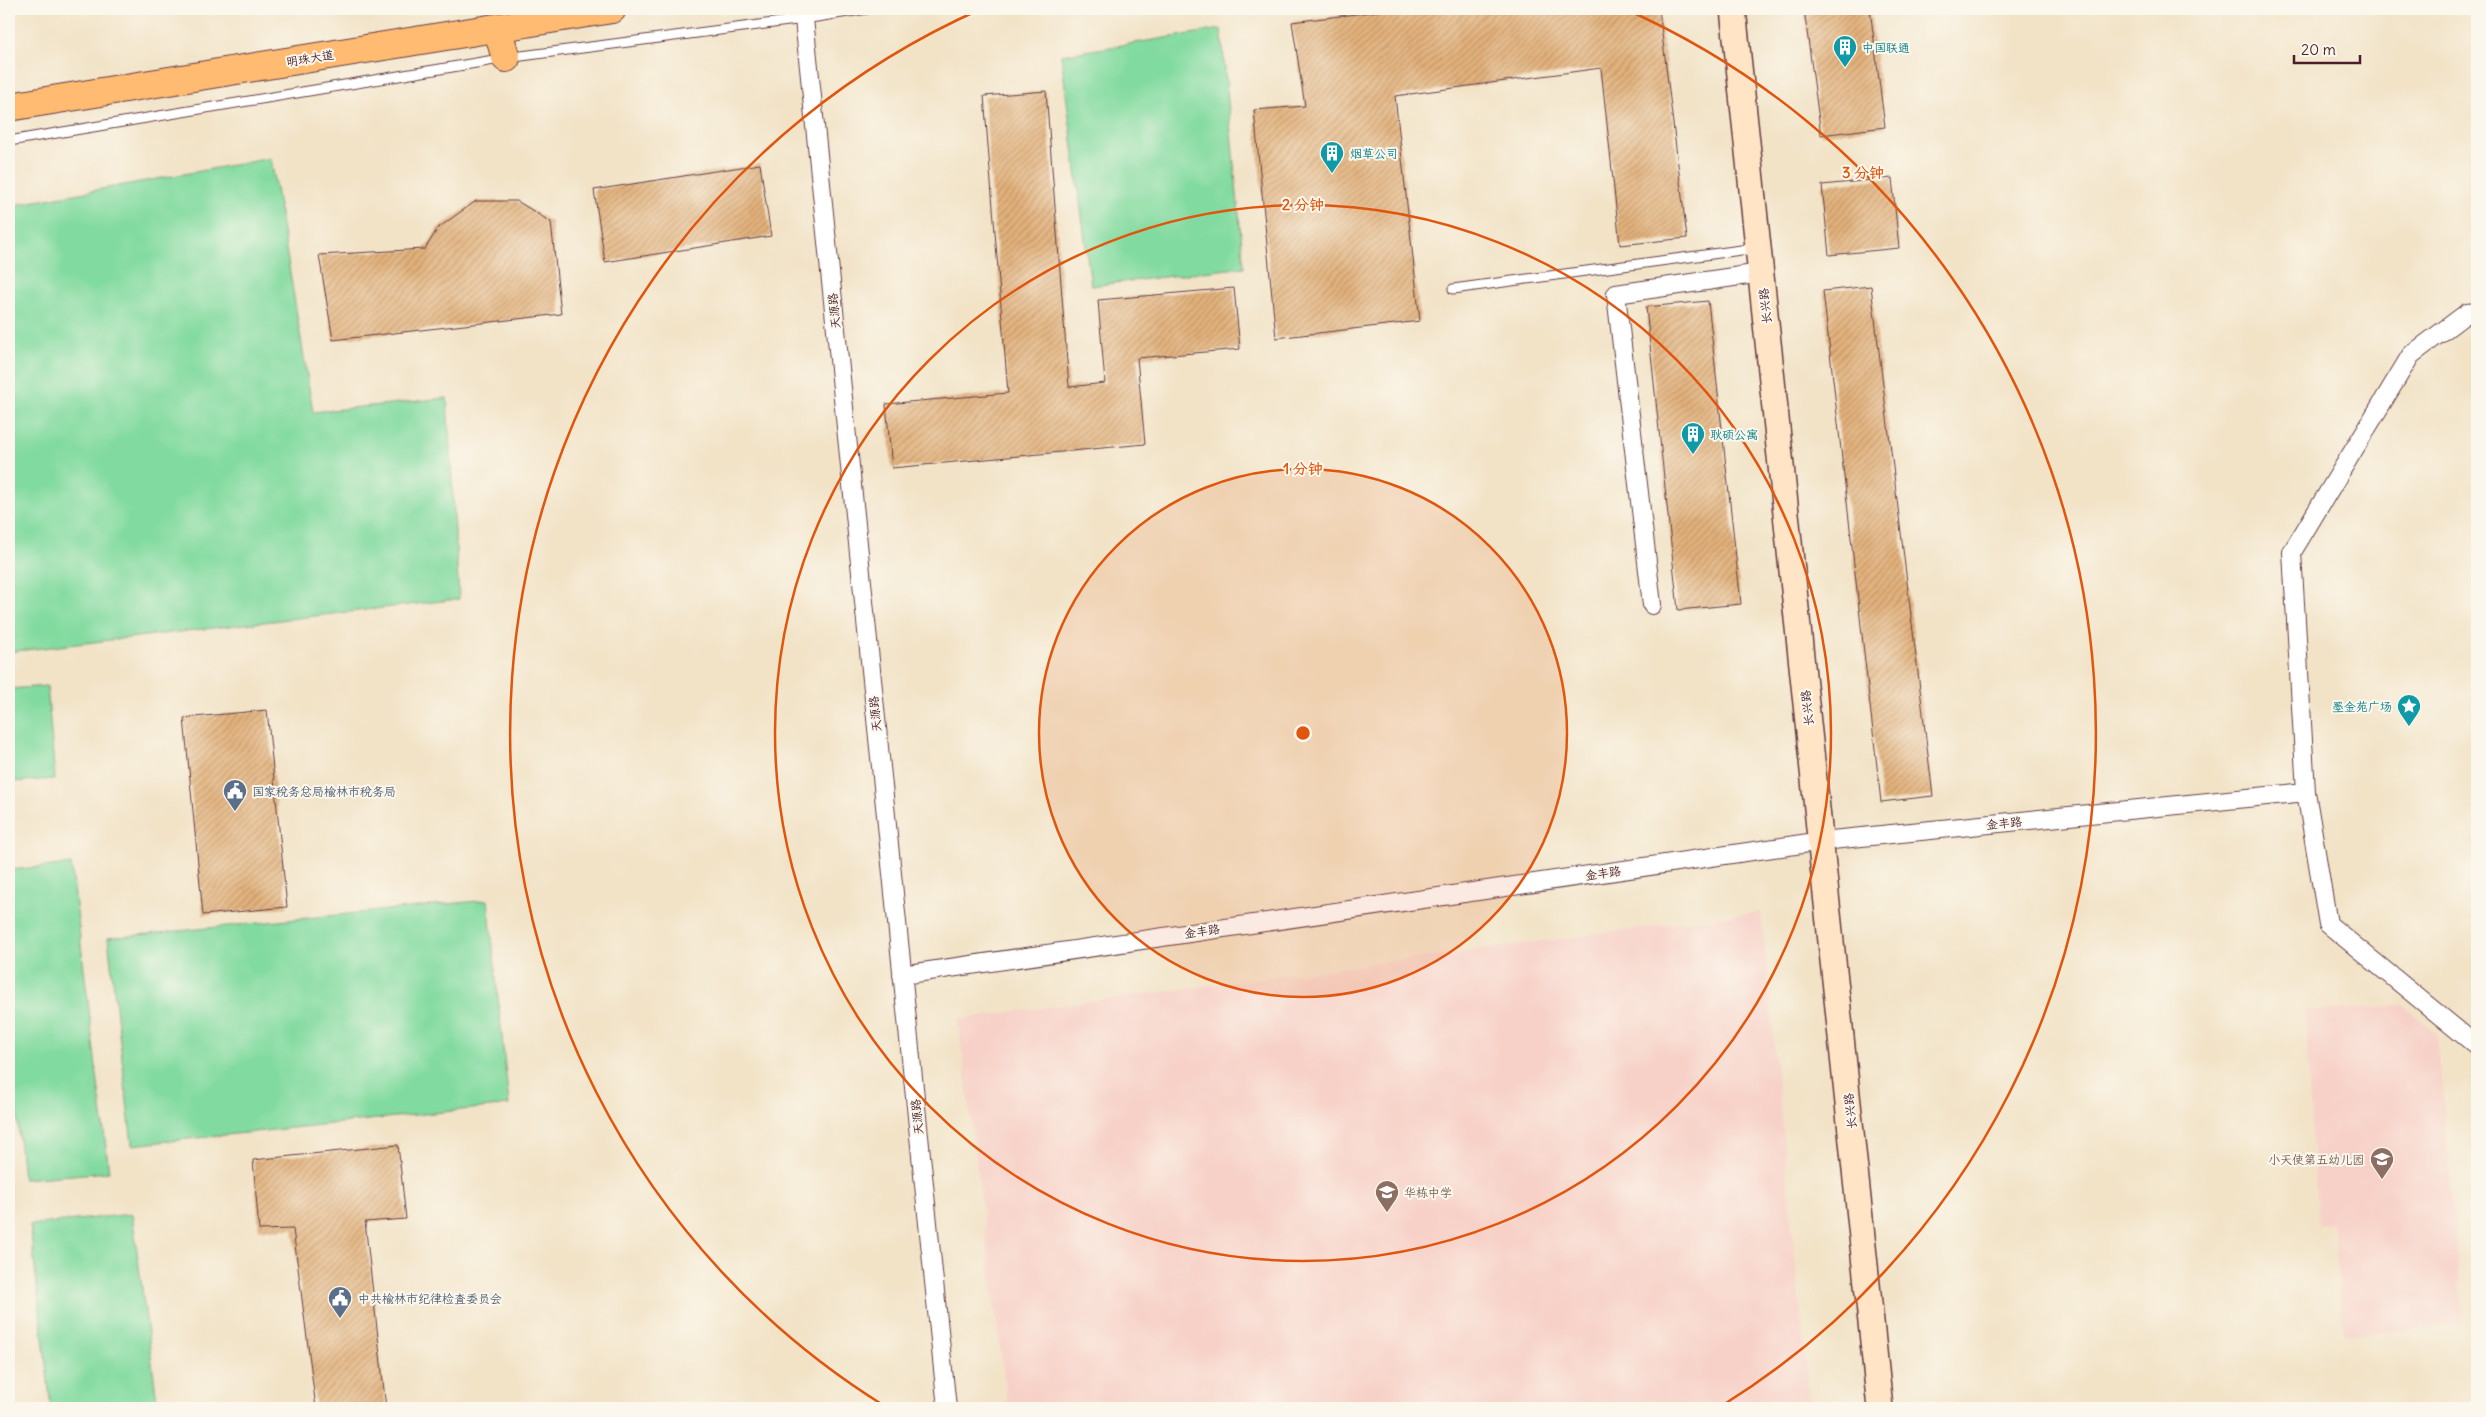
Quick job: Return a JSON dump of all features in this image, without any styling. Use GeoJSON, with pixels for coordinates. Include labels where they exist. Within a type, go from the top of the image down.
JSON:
{"type":"FeatureCollection","features":[{"type":"Feature","properties":{"kind":"main road","name":"明珠大道"},"geometry":{"type":"LineString","coordinates":[[9,107],[612,9]]}},
{"type":"Feature","properties":{"kind":"main road"},"geometry":{"type":"LineString","coordinates":[[497,28],[506,58]]}},
{"type":"Feature","properties":{"kind":"street","name":"长兴路"},"geometry":{"type":"LineString","coordinates":[[1733,9],[1822,841],[1880,1408]]}},
{"type":"Feature","properties":{"kind":"street","name":"天源路"},"geometry":{"type":"LineString","coordinates":[[804,19],[947,1408]]}},
{"type":"Feature","properties":{"kind":"street"},"geometry":{"type":"LineString","coordinates":[[1652,605],[1616,294],[1761,274]]}},
{"type":"Feature","properties":{"kind":"street"},"geometry":{"type":"LineString","coordinates":[[1628,292],[1630,310]]}},
{"type":"Feature","properties":{"kind":"street"},"geometry":{"type":"LineString","coordinates":[[2477,312],[2467,313],[2411,355],[2292,552],[2306,792],[2328,924],[2477,1046]]}},
{"type":"Feature","properties":{"kind":"street","name":"金丰路"},"geometry":{"type":"LineString","coordinates":[[902,975],[1822,841],[2306,792]]}},
{"type":"Feature","properties":{"kind":"lane"},"geometry":{"type":"LineString","coordinates":[[9,141],[506,58],[867,9]]}},
{"type":"Feature","properties":{"kind":"lane"},"geometry":{"type":"LineString","coordinates":[[1453,289],[1758,248]]}},
{"type":"Feature","properties":{"kind":"shaded area","name":"华栋中学"},"geometry":{"type":"Polygon","coordinates":[[[1761,912],[1810,1408],[1008,1408],[958,1019],[1761,912]]]}},
{"type":"Feature","properties":{"kind":"shaded area","name":"小天使第五幼儿园"},"geometry":{"type":"Polygon","coordinates":[[[2404,1006],[2437,1033],[2463,1324],[2344,1336],[2333,1223],[2318,1224],[2304,1011],[2404,1006]]]}},
{"type":"Feature","properties":{"kind":"green space"},"geometry":{"type":"Polygon","coordinates":[[[1221,29],[1244,267],[1091,286],[1061,55],[1221,29]]]}},
{"type":"Feature","properties":{"kind":"green space"},"geometry":{"type":"Polygon","coordinates":[[[271,158],[313,412],[447,398],[459,599],[9,652],[9,206],[271,158]]]}},
{"type":"Feature","properties":{"kind":"green space"},"geometry":{"type":"Polygon","coordinates":[[[47,686],[55,779],[9,782],[9,689],[47,686]]]}},
{"type":"Feature","properties":{"kind":"green space"},"geometry":{"type":"Polygon","coordinates":[[[71,864],[109,1172],[23,1179],[9,1027],[9,870],[71,864]]]}},
{"type":"Feature","properties":{"kind":"green space"},"geometry":{"type":"Polygon","coordinates":[[[488,900],[509,1105],[132,1145],[108,938],[488,900]]]}},
{"type":"Feature","properties":{"kind":"green space"},"geometry":{"type":"Polygon","coordinates":[[[132,1214],[158,1408],[51,1408],[30,1225],[132,1214]]]}},
{"type":"Feature","properties":{"kind":"building","name":"烟草公司"},"geometry":{"type":"Polygon","coordinates":[[[1395,9],[1659,9],[1687,238],[1620,245],[1601,68],[1395,96],[1420,321],[1276,338],[1254,110],[1305,106],[1292,22],[1395,9]]]}},
{"type":"Feature","properties":{"kind":"building","name":"中国联通"},"geometry":{"type":"Polygon","coordinates":[[[1804,9],[1870,9],[1885,127],[1821,135],[1804,9]]]}},
{"type":"Feature","properties":{"kind":"building"},"geometry":{"type":"Polygon","coordinates":[[[1046,91],[1069,387],[1105,383],[1098,300],[1234,288],[1240,349],[1137,358],[1145,444],[892,468],[886,404],[1008,393],[984,96],[1046,91]]]}},
{"type":"Feature","properties":{"kind":"building"},"geometry":{"type":"Polygon","coordinates":[[[760,164],[771,236],[605,262],[594,190],[760,164]]]}},
{"type":"Feature","properties":{"kind":"building"},"geometry":{"type":"Polygon","coordinates":[[[1892,178],[1899,248],[1829,255],[1822,185],[1892,178]]]}},
{"type":"Feature","properties":{"kind":"building"},"geometry":{"type":"Polygon","coordinates":[[[476,201],[517,201],[551,222],[561,314],[333,340],[319,255],[425,249],[438,228],[476,201]]]}},
{"type":"Feature","properties":{"kind":"building"},"geometry":{"type":"Polygon","coordinates":[[[1871,286],[1933,796],[1881,802],[1823,291],[1871,286]]]}},
{"type":"Feature","properties":{"kind":"building","name":"耿硕公寓"},"geometry":{"type":"Polygon","coordinates":[[[1708,301],[1741,604],[1678,610],[1646,307],[1708,301]]]}},
{"type":"Feature","properties":{"kind":"building","name":"国家税务总局榆林市税务局"},"geometry":{"type":"Polygon","coordinates":[[[267,710],[287,907],[203,915],[184,718],[267,710]]]}},
{"type":"Feature","properties":{"kind":"building","name":"中共榆林市纪律检查委员会"},"geometry":{"type":"Polygon","coordinates":[[[398,1145],[406,1219],[365,1222],[386,1408],[316,1408],[293,1229],[259,1230],[253,1160],[398,1145]]]}},
{"type":"Feature","properties":{"kind":"place","name":"中国联通"},"geometry":{"type":"Point","coordinates":[1845,68]}},
{"type":"Feature","properties":{"kind":"place","name":"烟草公司"},"geometry":{"type":"Point","coordinates":[1332,174]}},
{"type":"Feature","properties":{"kind":"place","name":"耿硕公寓"},"geometry":{"type":"Point","coordinates":[1693,455]}},
{"type":"Feature","properties":{"kind":"place","name":"墨金苑广场"},"geometry":{"type":"Point","coordinates":[2409,727]}},
{"type":"Feature","properties":{"kind":"place","name":"国家税务总局榆林市税务局"},"geometry":{"type":"Point","coordinates":[235,812]}},
{"type":"Feature","properties":{"kind":"place","name":"小天使第五幼儿园"},"geometry":{"type":"Point","coordinates":[2382,1180]}},
{"type":"Feature","properties":{"kind":"place","name":"华栋中学"},"geometry":{"type":"Point","coordinates":[1387,1213]}},
{"type":"Feature","properties":{"kind":"place","name":"中共榆林市纪律检查委员会"},"geometry":{"type":"Point","coordinates":[340,1319]}}]}
